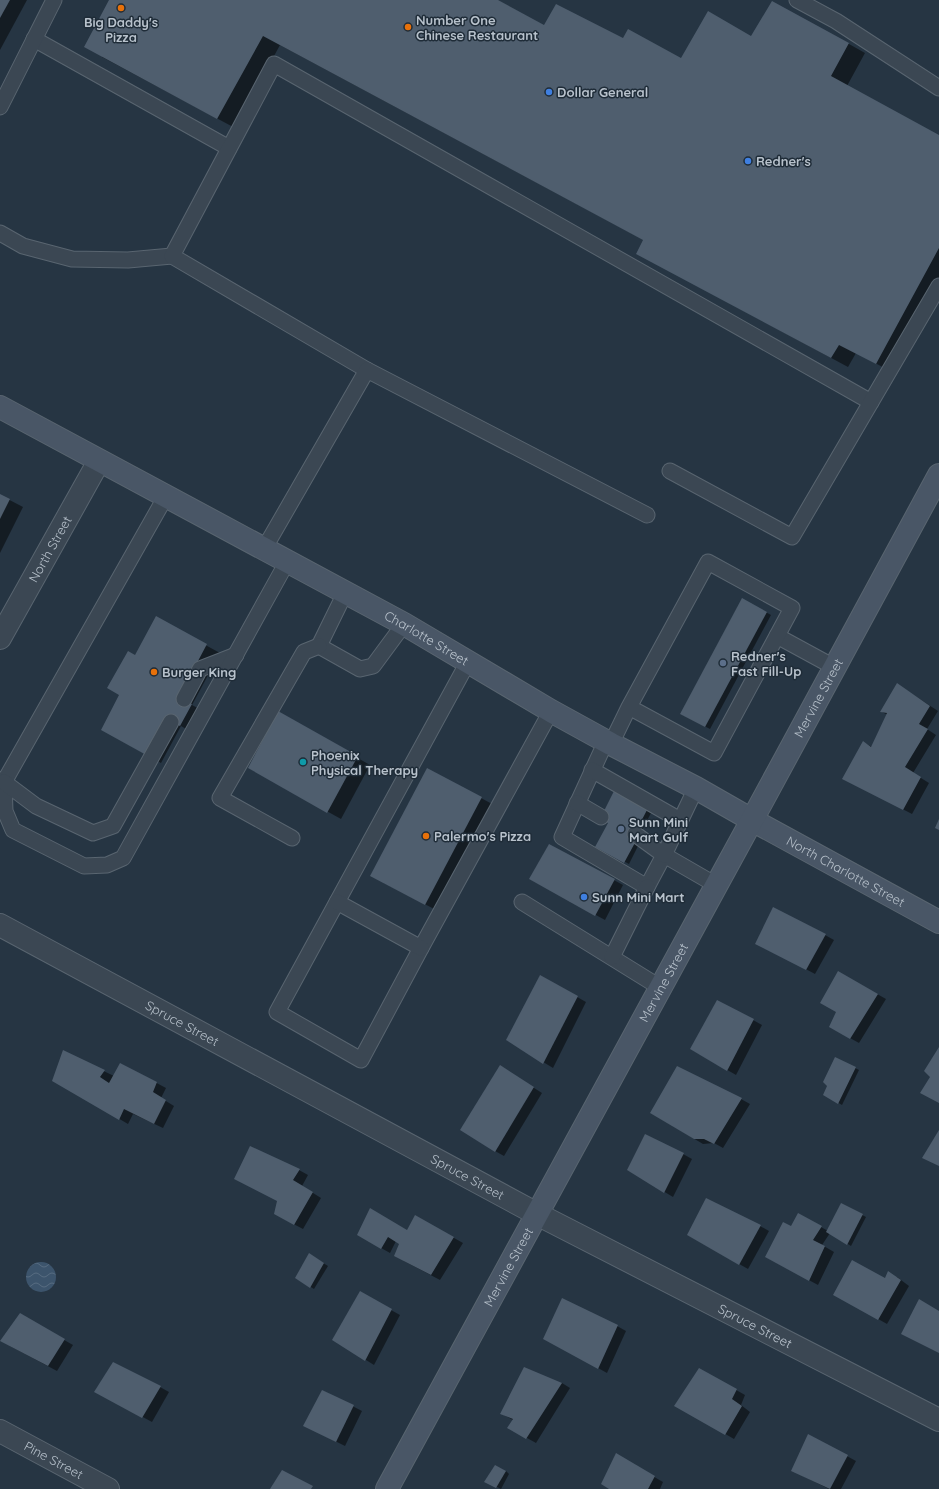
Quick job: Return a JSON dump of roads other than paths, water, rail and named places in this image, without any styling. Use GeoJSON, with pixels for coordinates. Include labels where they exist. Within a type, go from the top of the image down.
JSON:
{"type":"FeatureCollection","features":[{"type":"Feature","properties":{"kind":"street"},"geometry":{"type":"LineString","coordinates":[[0,407],[99,461]]}},
{"type":"Feature","properties":{"kind":"street","name":"Charlotte Street"},"geometry":{"type":"LineString","coordinates":[[99,461],[404,624],[551,711],[696,788],[752,820]]}},
{"type":"Feature","properties":{"kind":"street","name":"North Street"},"geometry":{"type":"LineString","coordinates":[[0,638],[99,461]]}},
{"type":"Feature","properties":{"kind":"street","name":"Mervine Street"},"geometry":{"type":"LineString","coordinates":[[387,1489],[939,475]]}},
{"type":"Feature","properties":{"kind":"street","name":"North Charlotte Street"},"geometry":{"type":"LineString","coordinates":[[752,820],[939,922]]}},
{"type":"Feature","properties":{"kind":"street","name":"Spruce Street"},"geometry":{"type":"LineString","coordinates":[[0,925],[537,1214],[939,1420]]}},
{"type":"Feature","properties":{"kind":"street","name":"Pine Street"},"geometry":{"type":"LineString","coordinates":[[0,1431],[108,1489]]}},
{"type":"Feature","properties":{"kind":"lane"},"geometry":{"type":"LineString","coordinates":[[0,107],[54,0]]}},
{"type":"Feature","properties":{"kind":"lane"},"geometry":{"type":"LineString","coordinates":[[797,0],[836,21],[939,88]]}},
{"type":"Feature","properties":{"kind":"lane"},"geometry":{"type":"LineString","coordinates":[[34,39],[229,148]]}},
{"type":"Feature","properties":{"kind":"lane"},"geometry":{"type":"LineString","coordinates":[[172,256],[274,64],[871,402]]}},
{"type":"Feature","properties":{"kind":"lane"},"geometry":{"type":"LineString","coordinates":[[0,233],[23,246],[72,260],[128,260],[172,256],[367,370],[647,515]]}},
{"type":"Feature","properties":{"kind":"lane"},"geometry":{"type":"LineString","coordinates":[[670,471],[792,537],[939,286]]}},
{"type":"Feature","properties":{"kind":"lane"},"geometry":{"type":"LineString","coordinates":[[264,549],[367,370]]}},
{"type":"Feature","properties":{"kind":"lane"},"geometry":{"type":"LineString","coordinates":[[166,496],[2,781],[5,811],[13,830],[84,866],[107,865],[123,858],[287,562]]}},
{"type":"Feature","properties":{"kind":"lane"},"geometry":{"type":"LineString","coordinates":[[629,707],[714,753],[792,608],[708,562],[629,707],[592,770],[562,837],[647,887]]}},
{"type":"Feature","properties":{"kind":"lane"},"geometry":{"type":"LineString","coordinates":[[292,838],[220,798],[304,652],[319,646],[345,593]]}},
{"type":"Feature","properties":{"kind":"lane"},"geometry":{"type":"LineString","coordinates":[[319,646],[360,669],[373,666],[404,624]]}},
{"type":"Feature","properties":{"kind":"lane"},"geometry":{"type":"LineString","coordinates":[[777,636],[834,666]]}},
{"type":"Feature","properties":{"kind":"lane"},"geometry":{"type":"LineString","coordinates":[[184,699],[200,669],[236,655]]}},
{"type":"Feature","properties":{"kind":"lane"},"geometry":{"type":"LineString","coordinates":[[468,662],[277,1012],[361,1060],[551,711]]}},
{"type":"Feature","properties":{"kind":"lane"},"geometry":{"type":"LineString","coordinates":[[2,781],[36,806],[93,833],[113,826],[171,722]]}},
{"type":"Feature","properties":{"kind":"lane"},"geometry":{"type":"LineString","coordinates":[[592,770],[680,820]]}},
{"type":"Feature","properties":{"kind":"lane"},"geometry":{"type":"LineString","coordinates":[[612,957],[696,788]]}},
{"type":"Feature","properties":{"kind":"lane"},"geometry":{"type":"LineString","coordinates":[[577,803],[601,816]]}},
{"type":"Feature","properties":{"kind":"lane"},"geometry":{"type":"LineString","coordinates":[[635,834],[664,855],[716,885]]}},
{"type":"Feature","properties":{"kind":"lane"},"geometry":{"type":"LineString","coordinates":[[337,902],[421,948]]}},
{"type":"Feature","properties":{"kind":"lane"},"geometry":{"type":"LineString","coordinates":[[522,902],[661,988]]}},
{"type":"Feature","properties":{"kind":"water"},"geometry":{"type":"Polygon","coordinates":[[[41,1262],[51,1267],[56,1277],[51,1287],[41,1292],[31,1287],[26,1277],[31,1267],[41,1262]]]}},
{"type":"Feature","properties":{"kind":"place","name":"Big Daddy's Pizza"},"geometry":{"type":"Point","coordinates":[121,8]}},
{"type":"Feature","properties":{"kind":"place","name":"Number One Chinese Restaurant"},"geometry":{"type":"Point","coordinates":[408,27]}},
{"type":"Feature","properties":{"kind":"place","name":"Dollar General"},"geometry":{"type":"Point","coordinates":[549,92]}},
{"type":"Feature","properties":{"kind":"place","name":"Redner's"},"geometry":{"type":"Point","coordinates":[748,161]}},
{"type":"Feature","properties":{"kind":"place","name":"Redner's Fast Fill-Up"},"geometry":{"type":"Point","coordinates":[723,663]}},
{"type":"Feature","properties":{"kind":"place","name":"Burger King"},"geometry":{"type":"Point","coordinates":[154,672]}},
{"type":"Feature","properties":{"kind":"place","name":"Phoenix Physical Therapy"},"geometry":{"type":"Point","coordinates":[303,762]}},
{"type":"Feature","properties":{"kind":"place","name":"Sunn Mini Mart Gulf"},"geometry":{"type":"Point","coordinates":[621,829]}},
{"type":"Feature","properties":{"kind":"place","name":"Palermo's Pizza"},"geometry":{"type":"Point","coordinates":[426,836]}},
{"type":"Feature","properties":{"kind":"place","name":"Sunn Mini Mart"},"geometry":{"type":"Point","coordinates":[584,897]}}]}
